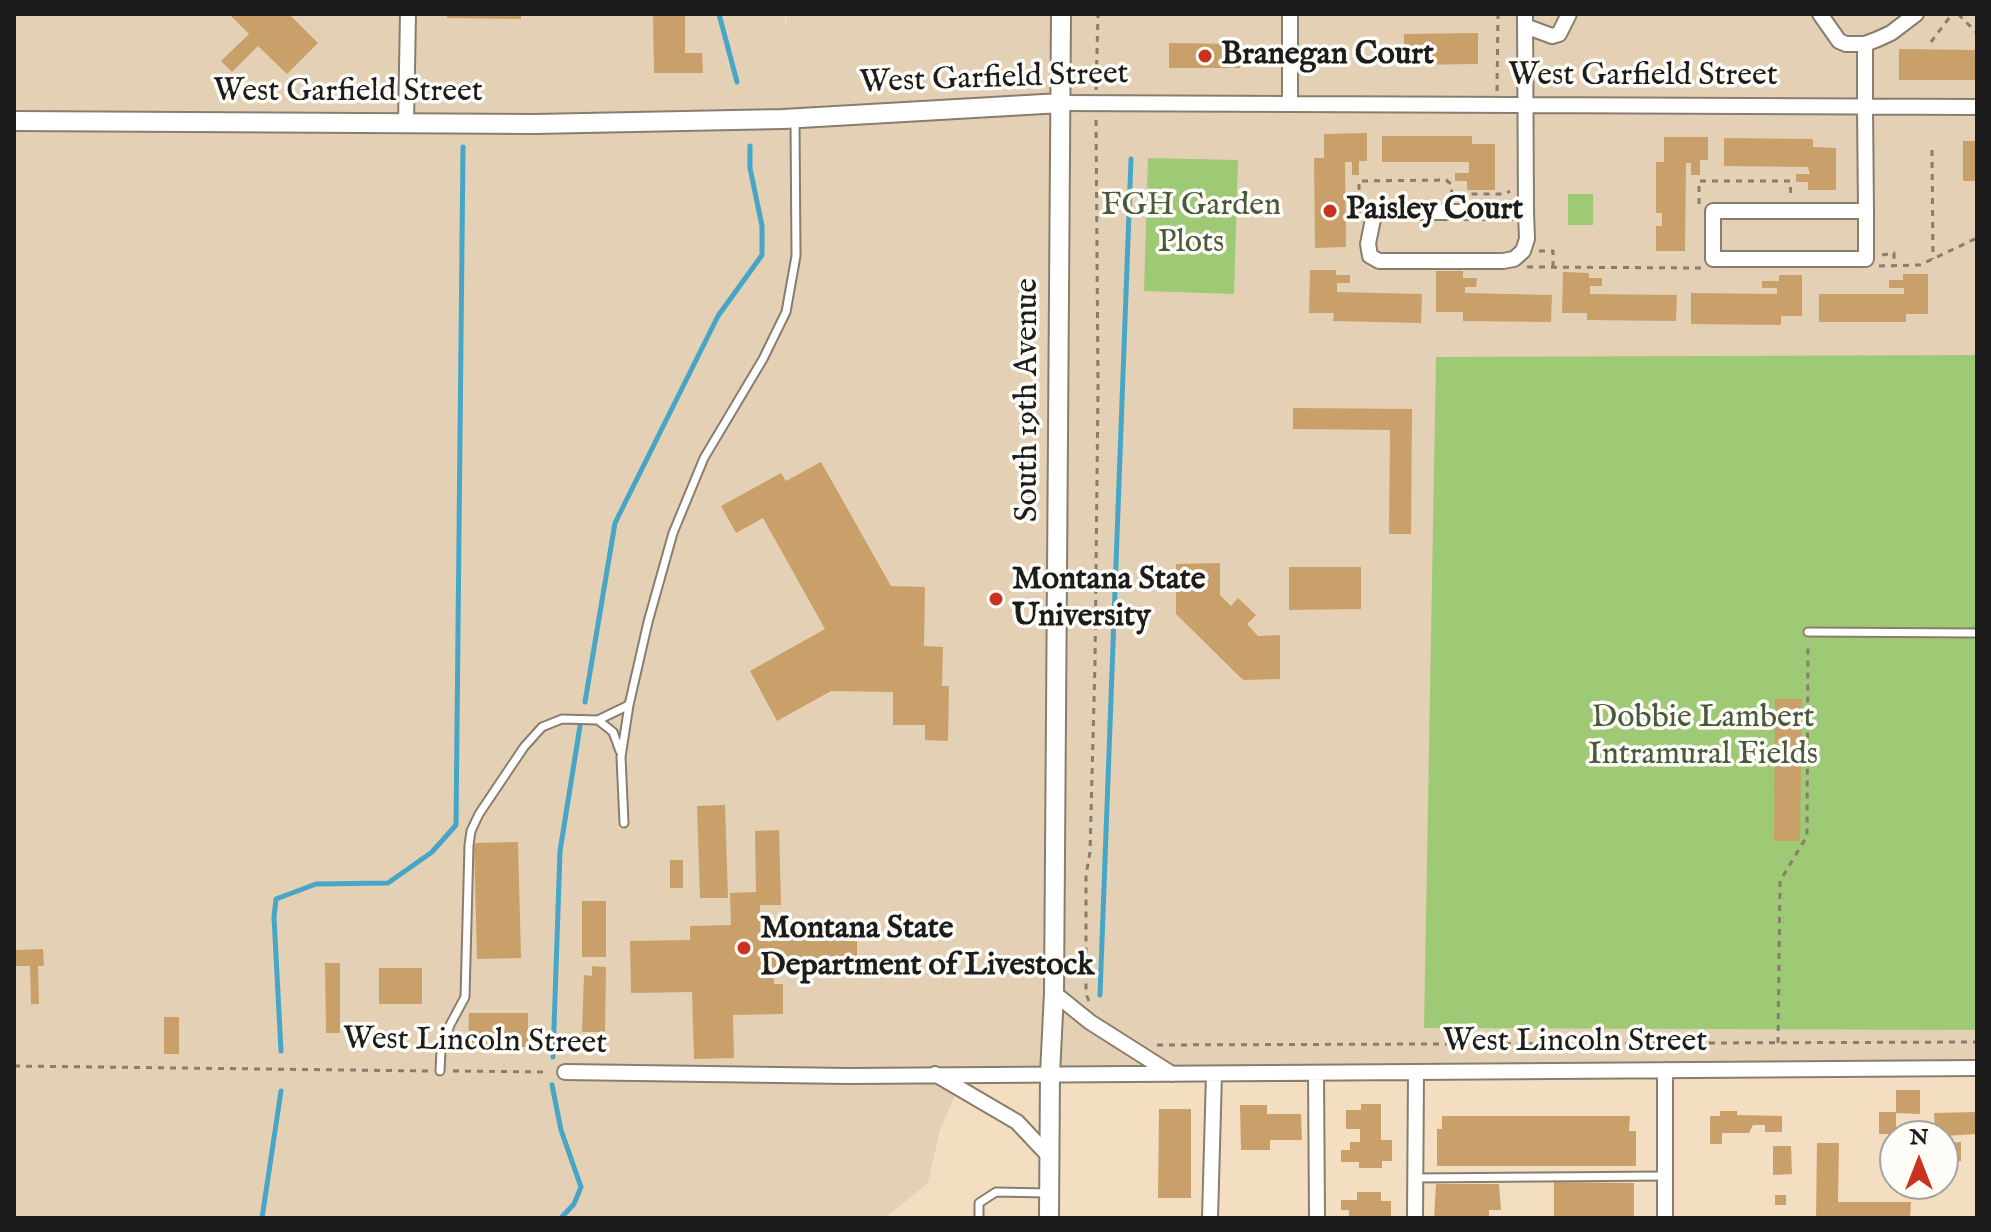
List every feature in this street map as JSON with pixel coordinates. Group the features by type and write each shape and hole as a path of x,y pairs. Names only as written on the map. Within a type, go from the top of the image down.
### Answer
{"main road":[{"name":"South 19th Avenue","path":"1049,1218 1054,993 1061,14"},
{"name":"West Garfield Street","path":"14,121 406,124 795,118 1061,103"}],"street":[{"path":"406,124 408,14"},
{"path":"1290,14 1290,104"},
{"path":"1525,20 1552,36 1559,34 1569,14"},
{"path":"1820,14 1839,41 1846,44 1865,44 1891,33 1916,14"},
{"path":"1525,20 1527,239 1523,251 1514,259 1503,261 1393,262 1379,261 1370,256 1368,244 1373,219 1380,212 1526,212"},
{"path":"1865,44 1866,211 1872,263 1713,259 1713,211 1866,211"},
{"name":"West Garfield Street","path":"1061,103 1977,107"},
{"path":"1054,993 1090,1022 1172,1074"},
{"name":"West Lincoln Street","path":"565,1072 835,1076 1977,1068"},
{"path":"1665,1070 1665,1218"},
{"path":"1415,1218 1416,1072"},
{"path":"1316,1073 1317,1218"},
{"path":"935,1074 1017,1122 1049,1156"},
{"path":"1210,1218 1214,1074"}],"lane":[{"path":"624,823 621,757 629,705 660,574 687,495 704,458 763,359 786,312 796,256 795,118"},
{"path":"1808,632 1977,633"},
{"path":"440,1071 445,1038 465,997 471,831 479,814 524,747 542,727 562,719 598,720 629,705"},
{"path":"598,720 613,732 621,757"},
{"path":"1415,1178 1665,1176"},
{"path":"979,1218 979,1203 996,1192 1049,1193"}],"path":[{"path":"1092,1009 1086,994 1086,875 1090,852 1096,641 1098,14"},
{"path":"1496,91 1498,14"},
{"path":"1931,42 1952,14"},
{"path":"1958,14 1977,33"},
{"path":"1932,150 1933,259"},
{"path":"1359,223 1359,181 1446,180 1451,184 1452,194 1505,194 1512,187"},
{"path":"1699,210 1699,181 1790,181 1791,196"},
{"path":"1872,263 1920,265 1977,238"},
{"path":"1523,251 1553,251 1553,268"},
{"path":"1872,263 1894,253 1894,266"},
{"path":"1523,267 1713,268"},
{"path":"1778,1043 1780,881 1807,836 1808,632"},
{"path":"1147,1039 1160,1047 1977,1042"},
{"name":"West Lincoln Street","path":"14,1066 565,1072"}],"shaded area":[{"name":"Montana State University","path":"14,14 785,14 785,31 787,14 1977,14 1977,1068 964,1074 940,1130 928,1183 885,1218 14,1218 14,131 702,120 14,119"}],"green space":[{"name":"FGH Garden Plots","path":"1148,158 1238,160 1234,294 1144,291"},
{"path":"1568,194 1593,194 1593,225 1568,225"},
{"name":"Dobbie Lambert Intramural Fields","path":"1977,355 1977,1030 1424,1028 1436,357"}],"building":[{"path":"229,14 289,14 318,43 287,74 258,46 232,72 221,61 249,34"},
{"path":"447,14 521,14 521,19 447,18"},
{"path":"653,14 685,14 685,53 702,53 703,73 654,73"},
{"path":"1478,33 1478,64 1404,65 1404,34"},
{"name":"Branegan Court","path":"1169,43 1241,44 1240,68 1169,68"},
{"path":"1899,49 1977,50 1977,80 1899,80"},
{"name":"Paisley Court","path":"1367,133 1367,161 1359,161 1359,175 1352,175 1352,162 1345,162 1346,247 1315,248 1314,158 1324,158 1324,134"},
{"name":"Paisley Court","path":"1382,136 1472,136 1472,144 1495,144 1495,190 1467,190 1467,181 1455,181 1455,173 1469,173 1469,162 1382,162"},
{"path":"1664,137 1708,137 1708,160 1700,160 1700,175 1691,175 1691,163 1686,163 1685,251 1656,251 1656,226 1662,226 1662,213 1656,213 1656,162 1664,162"},
{"path":"1724,138 1813,139 1813,147 1836,148 1836,190 1808,190 1808,182 1796,182 1796,174 1810,174 1808,167 1724,166"},
{"path":"1963,141 1977,141 1977,181 1963,181"},
{"name":"Paisley Court","path":"1310,270 1336,270 1336,275 1350,275 1350,283 1337,283 1337,292 1422,294 1421,323 1333,321 1334,313 1309,313"},
{"name":"Paisley Court","path":"1436,271 1463,271 1463,278 1477,278 1476,287 1465,287 1465,293 1552,295 1551,322 1463,321 1463,312 1436,312"},
{"name":"Paisley Court","path":"1563,272 1589,273 1589,278 1602,278 1602,286 1590,286 1590,294 1677,295 1676,321 1587,320 1587,313 1562,313"},
{"path":"1903,274 1928,274 1928,314 1906,314 1906,322 1819,322 1819,294 1904,294 1904,288 1889,288 1889,280 1903,280"},
{"path":"1779,275 1802,275 1802,316 1781,316 1781,325 1691,324 1691,293 1777,294 1777,288 1762,288 1762,281 1779,281"},
{"path":"1293,408 1412,409 1411,534 1389,534 1390,430 1293,429"},
{"path":"821,462 891,586 925,587 924,646 943,647 942,686 949,686 948,741 925,740 925,725 893,725 893,692 831,691 777,721 750,671 825,629 763,518 736,533 721,506 781,473 786,481"},
{"path":"1220,563 1220,595 1231,606 1238,598 1256,615 1247,624 1258,636 1280,635 1280,679 1243,680 1176,614 1176,564"},
{"path":"1289,567 1361,567 1361,609 1289,610"},
{"path":"1775,699 1802,699 1800,841 1774,841"},
{"path":"725,805 728,898 700,898 697,806"},
{"name":"Montana State Department of Livestock","path":"779,830 781,905 760,905 760,937 833,936 832,923 857,922 857,956 828,956 828,966 773,967 774,984 783,984 783,1014 733,1015 734,1058 694,1059 692,992 631,993 630,941 690,940 690,926 731,925 730,893 756,892 755,831"},
{"path":"518,842 521,958 477,959 474,843"},
{"path":"670,860 683,860 683,888 670,888"},
{"path":"582,901 606,901 606,957 582,957"},
{"path":"43,949 44,966 38,966 39,1004 31,1004 30,966 14,966 14,950"},
{"path":"325,963 340,963 340,1033 326,1033"},
{"path":"592,966 606,967 605,1032 582,1032 584,975 592,976"},
{"path":"379,968 422,968 422,1004 379,1004"},
{"path":"469,1013 528,1013 528,1047 468,1047"},
{"path":"164,1017 179,1017 179,1054 164,1054"},
{"path":"1896,1090 1920,1090 1920,1114 1896,1113"},
{"path":"1361,1104 1381,1104 1381,1140 1392,1140 1392,1161 1382,1161 1382,1168 1359,1168 1359,1162 1341,1162 1341,1150 1350,1150 1350,1142 1360,1142 1360,1129 1346,1129 1346,1110 1361,1110"},
{"path":"1240,1105 1267,1105 1267,1114 1301,1114 1302,1140 1270,1140 1270,1150 1241,1150"},
{"path":"1159,1109 1191,1109 1191,1198 1158,1198"},
{"path":"1720,1111 1737,1111 1737,1115 1782,1116 1782,1132 1765,1132 1765,1125 1753,1125 1749,1133 1722,1133 1722,1144 1710,1144 1710,1116 1720,1116"},
{"path":"1879,1112 1896,1112 1896,1120 1879,1120"},
{"path":"1976,1112 1976,1134 1959,1135 1959,1120 1934,1120 1934,1113"},
{"path":"1442,1116 1630,1116 1629,1131 1636,1131 1636,1166 1437,1166 1437,1129 1442,1129"},
{"path":"1817,1143 1839,1143 1838,1202 1911,1202 1910,1218 1816,1218"},
{"path":"1773,1146 1791,1146 1792,1174 1773,1175"},
{"path":"1554,1182 1634,1183 1634,1218 1554,1217"},
{"path":"1436,1184 1499,1184 1501,1210 1489,1210 1489,1218 1434,1218"},
{"path":"1357,1192 1381,1192 1381,1201 1391,1201 1391,1218 1349,1218 1349,1210 1341,1210 1341,1200 1357,1200"},
{"path":"1775,1195 1786,1195 1786,1205 1775,1205"}],"waterway":[{"path":"719,14 737,82"},
{"path":"585,702 615,523 718,316 762,255 762,226 750,168 750,146"},
{"path":"281,1051 274,917 276,899 316,884 388,883 432,852 456,825 463,147"},
{"path":"1100,995 1131,159"},
{"path":"553,1057 560,851 580,726"},
{"path":"552,1085 561,1130 581,1187 574,1204 561,1218"},
{"path":"262,1218 281,1091"}],"place":[{"name":"Branegan Court","path":"1205,56"},
{"name":"Paisley Court","path":"1330,211"},
{"name":"Montana State University","path":"996,599"},
{"name":"Montana State Department of Livestock","path":"744,948"}]}
